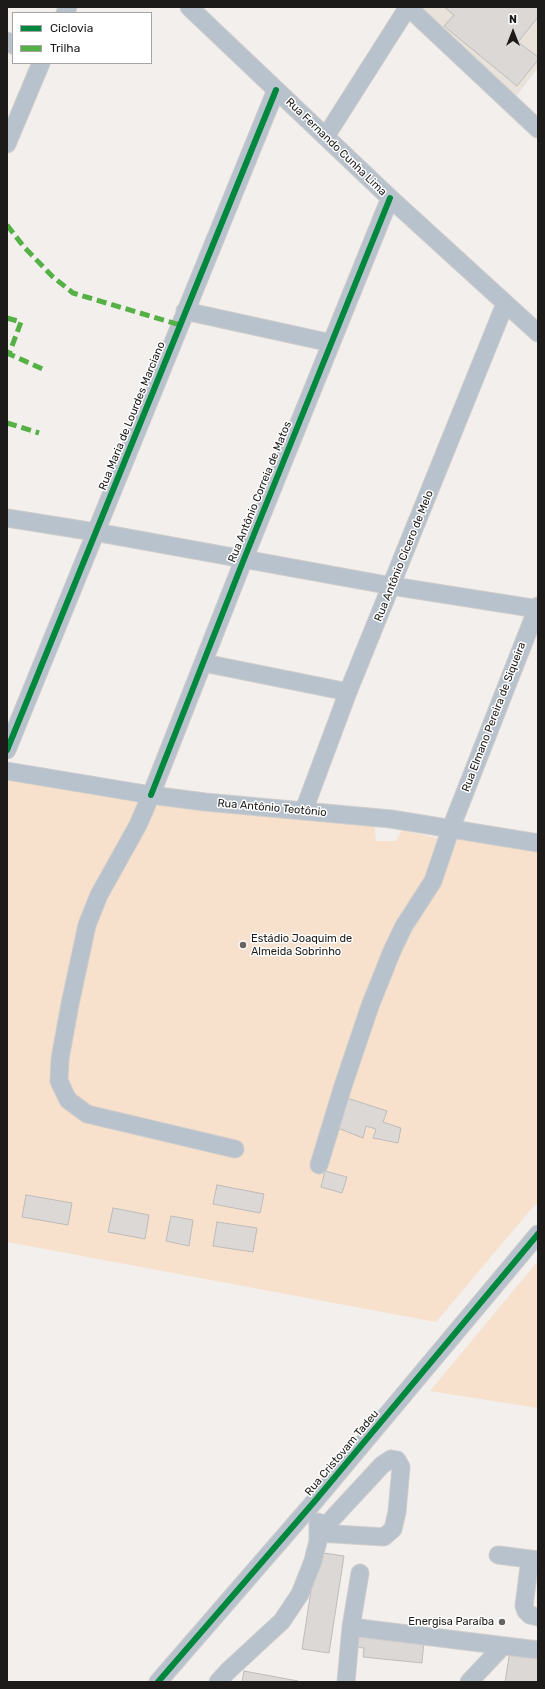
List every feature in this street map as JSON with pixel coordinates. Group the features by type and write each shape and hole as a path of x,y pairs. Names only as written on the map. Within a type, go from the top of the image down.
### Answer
{"street":[{"name":"Rua Fernando Cunha Lima","path":"188,7 390,198 538,334"},
{"path":"326,136 408,7 538,128"},
{"path":"7,144 41,64"},
{"name":"Rua Maria de Lourdes Marciano","path":"7,750 276,90"},
{"name":"Rua Antônio Correia de Matos","path":"235,1149 87,1114 68,1100 59,1081 60,1059 87,925 99,895 135,831 152,795 244,559 390,198"},
{"name":"Rua Antônio Cícero de Melo","path":"304,810 348,692 505,304"},
{"path":"185,311 332,343"},
{"path":"7,518 95,532 392,586 538,608"},
{"name":"Rua Elmano Pereira de Siqueira","path":"320,1165 343,1086 370,1006 392,951 404,926 433,881 451,828 538,608"},
{"path":"204,663 348,692"},
{"name":"Rua Antônio Teotônio","path":"7,771 152,795 242,806 304,810 391,819 538,843"},
{"name":"Rua Cristovam Tadeu","path":"158,1682 314,1502 538,1234"},
{"path":"391,1460 397,1460 401,1467 397,1512 393,1529 384,1537 319,1533 382,1465 391,1460"},
{"path":"218,1682 282,1621 300,1594 313,1561 319,1533 314,1502"},
{"path":"498,1555 534,1559 524,1606 530,1615 538,1617"},
{"path":"346,1682 351,1628 360,1574"},
{"path":"351,1628 538,1650"},
{"path":"469,1682 503,1646"}],"shaded area":[{"path":"408,7 538,7 538,68 511,103"},
{"path":"7,773 374,820 376,841 396,841 402,830 453,842 462,833 538,848 538,1201 436,1322 7,1242"},
{"path":"538,1261 538,1408 430,1391"}],"building":[{"path":"444,7 538,7 538,17 518,42 538,57 538,60 517,86 444,26 454,15"},
{"path":"344,1097 387,1111 383,1122 401,1128 398,1143 373,1138 376,1129 366,1126 363,1138 335,1127"},
{"path":"325,1171 347,1177 342,1193 321,1187"},
{"path":"217,1185 264,1194 260,1213 213,1204"},
{"path":"26,1195 72,1203 68,1225 22,1217"},
{"path":"113,1208 149,1215 145,1239 108,1232"},
{"path":"171,1216 193,1220 189,1246 166,1241"},
{"path":"217,1222 257,1228 253,1252 213,1246"},
{"path":"317,1552 344,1556 329,1653 302,1649"},
{"path":"353,1632 424,1640 422,1663 363,1657 364,1648 352,1647"},
{"path":"510,1651 538,1655 538,1682 505,1682"},
{"path":"244,1671 298,1681 298,1682 242,1682"}],"marked path":[{"path":"7,225 24,247 53,277 73,293 180,325"},
{"path":"7,318 21,322 9,354 45,370"},
{"path":"7,423 39,433"}],"cycle path":[{"path":"7,750 276,90"},
{"path":"151,795 244,559 390,198"},
{"path":"158,1682 314,1502 538,1234"}],"place":[{"name":"Estádio Joaquim de Almeida Sobrinho","path":"243,945"},
{"name":"Energisa Paraíba","path":"502,1622"}]}
